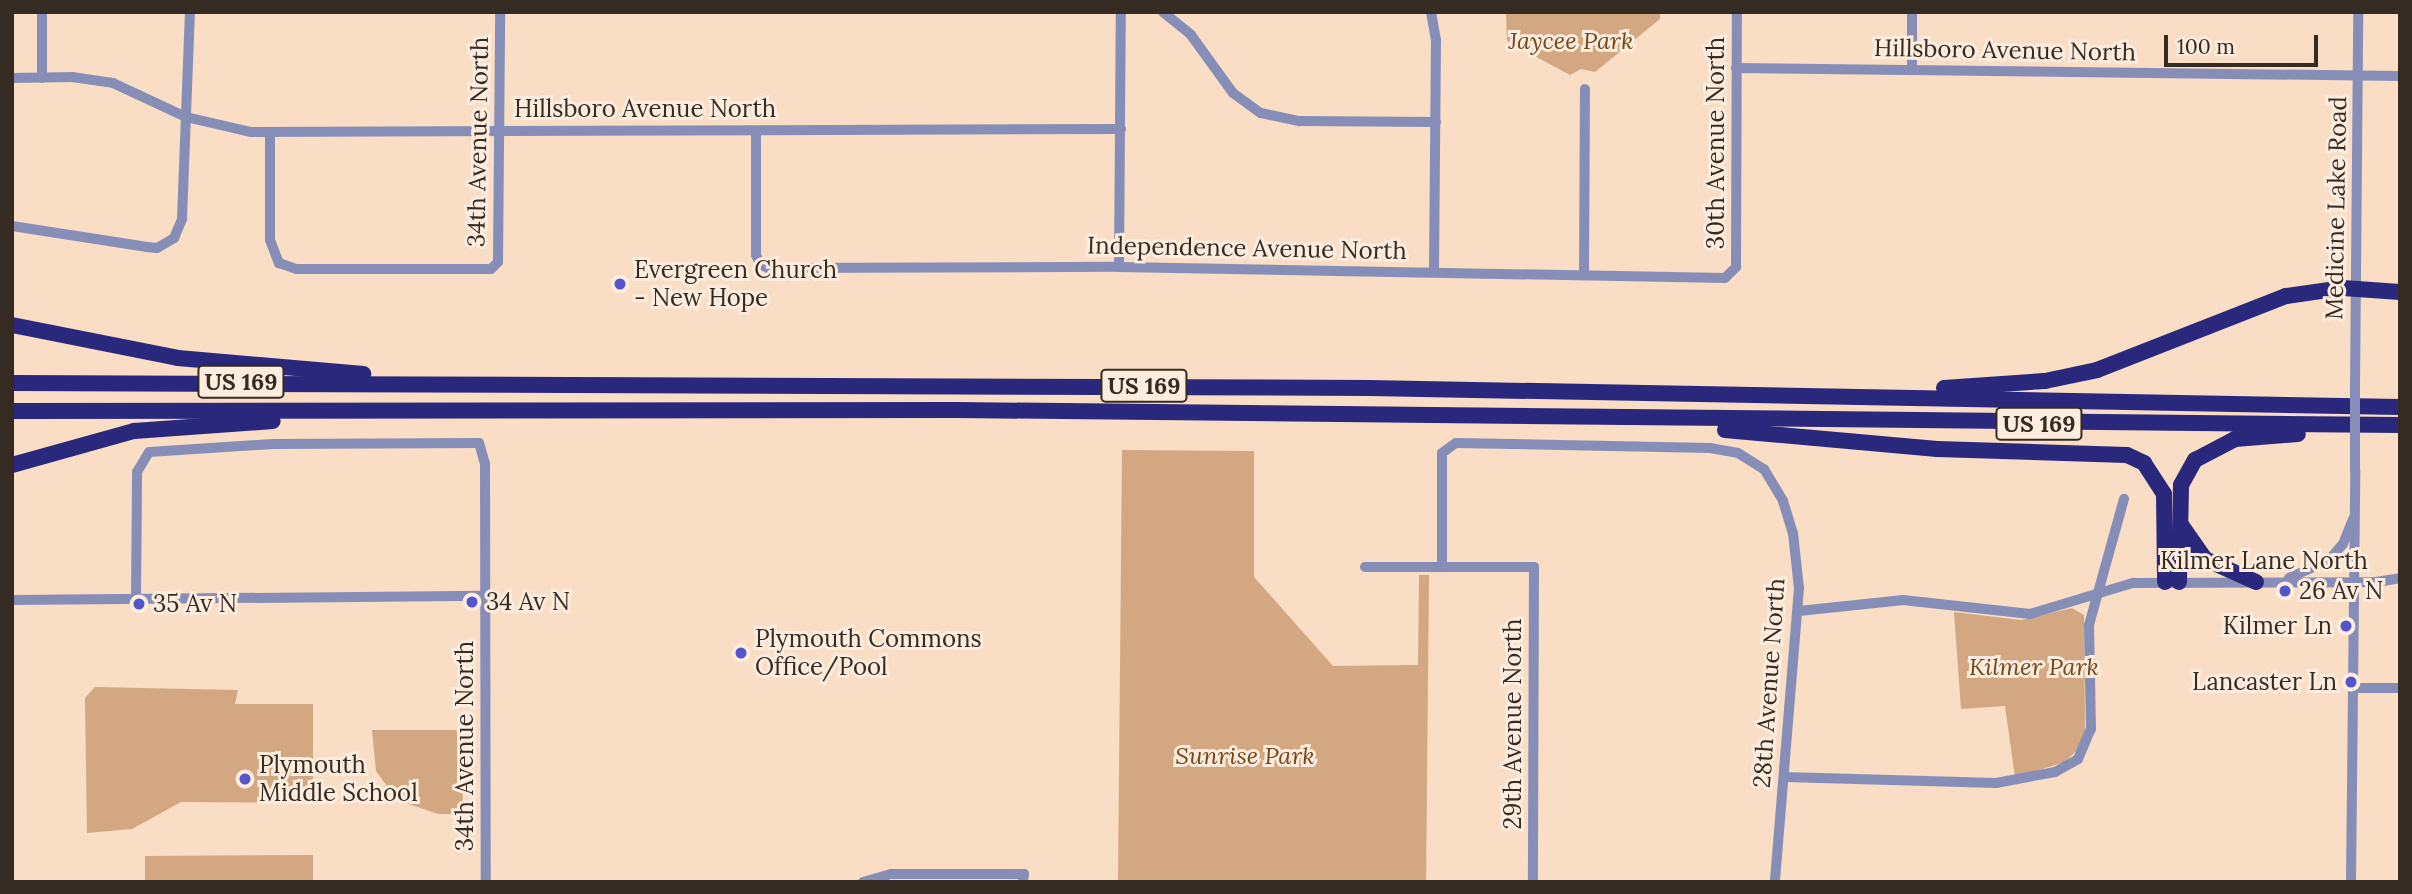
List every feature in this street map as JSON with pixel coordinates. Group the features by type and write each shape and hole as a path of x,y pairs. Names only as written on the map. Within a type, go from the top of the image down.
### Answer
{"highway":[{"path":"1819,395 2073,376 2131,359 2265,302 2357,288 2400,292"},
{"path":"12,325 178,358 470,384"},
{"name":"US 169","path":"12,383 979,384 1819,395 2400,407"},
{"name":"US 169","path":"12,411 957,410 1678,420 2400,425"},
{"path":"12,465 134,432 401,412"},
{"path":"1678,420 1723,430 1937,449 2127,455 2144,463 2164,494 2172,582"},
{"path":"2172,582 2181,485 2187,471 2207,450 2220,444 2400,425"},
{"path":"2180,513 2184,532 2204,559 2256,582"}],"street":[{"path":"42,12 42,78"},
{"path":"12,226 147,247 166,244 180,229 190,12"},
{"name":"34th Avenue North","path":"270,133 271,251 279,263 296,269 491,269 498,262 500,12"},
{"path":"1119,267 1122,12"},
{"path":"1163,12 1191,35 1233,93 1261,113 1300,121 1436,122"},
{"path":"1431,12 1436,40 1434,272"},
{"name":"30th Avenue North","path":"1733,274 1737,12"},
{"path":"1912,12 1912,70"},
{"name":"Medicine Lake Road","path":"2351,882 2358,12"},
{"name":"Hillsboro Avenue North","path":"1737,68 2400,76"},
{"name":"Hillsboro Avenue North","path":"12,78 113,83 186,117 235,131 270,133 1121,129"},
{"path":"1584,274 1585,89"},
{"name":"Independence Avenue North","path":"756,131 760,264 768,268 1119,267 1725,278 1733,274"},
{"name":"34th Avenue North","path":"136,597 137,472 144,456 156,450 226,446 479,443 485,454 486,882"},
{"name":"28th Avenue North","path":"1442,567 1442,453 1456,443 1710,448 1751,458 1774,481 1793,533 1799,611 1775,882"},
{"path":"1786,777 1969,785 2016,780 2069,765 2083,752 2091,729 2087,651 2097,592 2124,499"},
{"path":"2276,582 2307,573 2329,560 2343,544 2355,513"},
{"path":"1365,567 1442,567"},
{"name":"29th Avenue North","path":"1442,567 1534,567 1533,882"},
{"name":"Kilmer Lane North","path":"1799,611 1903,600 2030,614 2133,583 2355,583 2400,578"},
{"path":"12,600 486,596"},
{"path":"2353,688 2400,688"},
{"path":"863,882 891,874 1024,878"}],"green space":[{"name":"Jaycee Park","path":"1506,12 1660,12 1660,19 1595,72 1581,69 1570,75 1507,41"},
{"name":"Sunrise Park","path":"1122,450 1254,451 1254,577 1333,666 1418,665 1419,575 1429,575 1426,882 1118,882"},
{"name":"Kilmer Park","path":"2072,608 2084,615 2085,731 2077,750 2065,762 2015,777 2005,706 1961,709 1954,612 2021,620"},
{"path":"95,687 238,690 235,704 313,704 313,803 181,802 132,829 87,833 85,698"},
{"path":"372,730 456,730 462,738 463,814 438,814 397,800 376,771"},
{"path":"313,855 313,882 145,882 145,856"}],"place":[{"name":"Evergreen Church - New Hope","path":"620,284"},
{"name":"26 Av N","path":"2285,591"},
{"name":"34 Av N","path":"472,602"},
{"name":"35 Av N","path":"139,604"},
{"name":"Kilmer Ln","path":"2346,626"},
{"name":"Plymouth Commons Office/Pool","path":"741,653"},
{"name":"Lancaster Ln","path":"2351,682"},
{"name":"Plymouth Middle School","path":"245,779"}]}
